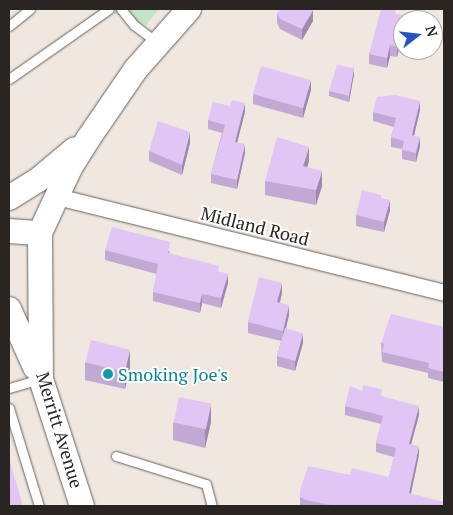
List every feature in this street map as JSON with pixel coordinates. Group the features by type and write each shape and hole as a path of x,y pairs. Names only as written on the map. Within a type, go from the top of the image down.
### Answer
{"street":[{"path":"9,231 40,233 57,196 88,139 136,69 189,9"},
{"path":"9,198 38,180 88,139"},
{"name":"Midland Road","path":"57,196 444,294"},
{"name":"Merritt Avenue","path":"40,233 41,379 87,505"},
{"path":"9,309 41,379"}],"lane":[{"path":"9,26 30,9"},
{"path":"9,79 109,9"},
{"path":"121,9 134,24 159,44"},
{"path":"9,388 41,379"},
{"path":"9,408 38,506"},
{"path":"116,456 206,484 212,506"}],"green space":[{"path":"102,9 159,9 146,25"}],"building":[{"path":"280,9 313,10 302,29 280,19 277,13"},
{"path":"381,9 396,9 393,10 393,46 390,45 387,58 369,54"},
{"path":"337,65 354,68 349,96 329,91"},
{"path":"261,66 311,80 303,108 253,94"},
{"path":"395,95 420,101 412,135 420,137 416,153 402,150 404,141 391,137 396,118 373,112 377,97"},
{"path":"232,100 245,103 235,142 245,144 237,180 211,174 225,125 208,120 213,102 230,106"},
{"path":"158,121 190,132 182,165 149,151"},
{"path":"277,137 309,147 303,166 322,171 316,190 265,181"},
{"path":"362,190 381,195 381,198 390,200 384,222 356,215"},
{"path":"112,227 170,242 168,253 219,266 218,271 228,274 221,298 202,294 200,303 153,292 158,264 105,250"},
{"path":"259,277 282,283 277,302 289,305 283,331 248,322"},
{"path":"391,314 444,327 444,372 428,368 429,363 382,352 384,344 381,343"},
{"path":"285,328 303,333 295,361 277,356"},
{"path":"91,340 130,350 124,372 85,362"},
{"path":"363,385 382,389 381,396 419,406 409,444 419,446 409,493 444,502 444,506 335,506 300,497 308,466 350,475 352,468 389,477 396,448 376,443 383,416 345,406 350,386 362,391"},
{"path":"179,397 211,404 206,429 174,422"},
{"path":"9,458 23,506 9,506"}],"place":[{"name":"Smoking Joe's","path":"108,374"}]}
